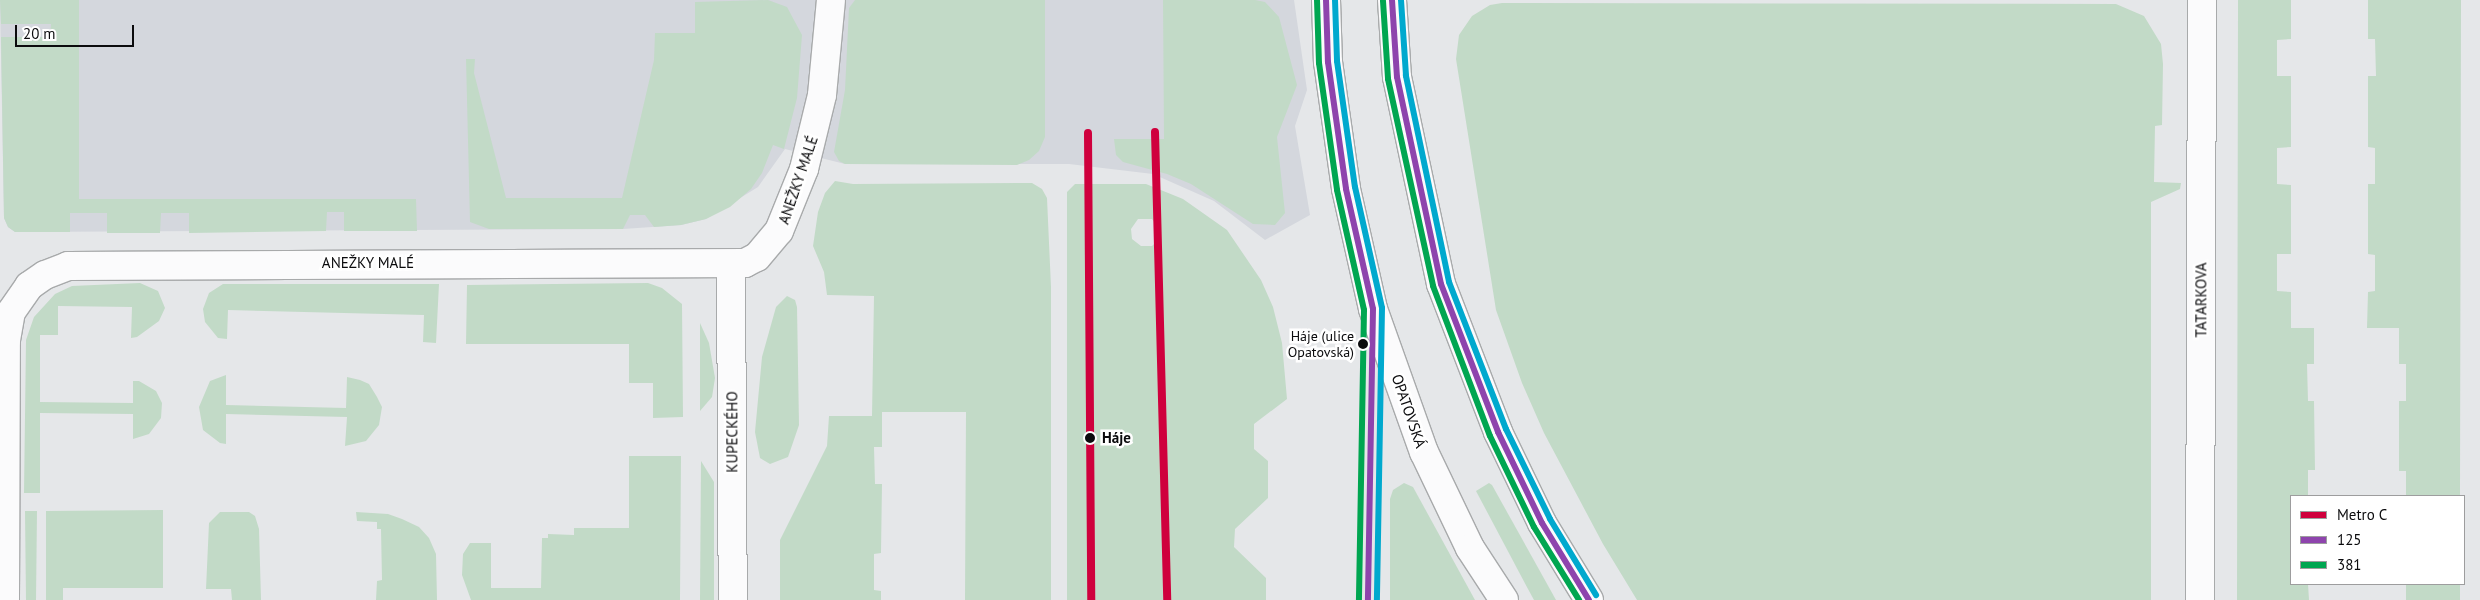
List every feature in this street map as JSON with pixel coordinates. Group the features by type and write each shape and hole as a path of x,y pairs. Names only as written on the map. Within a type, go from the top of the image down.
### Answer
{"street":[{"name":"ANEŽKY MALÉ","path":"5,600 6,340 12,312 18,298 45,275 68,266 188,264 730,265 757,257 779,231 790,210 815,131 832,0"},
{"name":"OPATOVSKÁ","path":"1326,0 1328,62 1346,189 1373,309 1424,452 1470,548 1504,600"},
{"path":"1392,0 1397,77 1441,284 1498,432 1542,523 1588,600"},
{"name":"TATARKOVA","path":"2200,600 2202,0"},
{"name":"KUPECKÉHO","path":"730,265 733,600"}],"shaded area":[{"path":"0,0 1294,0 1307,90 1295,126 1310,215 1265,240 1214,201 1153,174 1069,164 845,164 785,149 758,187 706,219 681,225 623,229 15,232 8,227 4,218"}],"green space":[{"path":"0,0 79,0 79,199 416,199 417,231 344,231 344,212 327,212 326,231 189,233 189,213 161,213 160,233 107,233 107,213 70,213 70,232 15,232 8,227 4,218 1,37 50,37 51,24 1,24"},
{"path":"768,0 787,7 802,35 797,98 784,149 773,145 762,173 751,189 730,207 706,219 681,225 654,227 645,215 630,215 623,229 489,229 470,222 466,59 475,59 474,73 506,198 622,198 654,60 655,33 695,33 695,2"},
{"path":"855,0 1045,0 1045,137 1039,151 1029,160 1017,165 845,164 839,161 834,152 845,90 849,8"},
{"path":"1163,0 1255,0 1265,2 1279,17 1297,85 1277,137 1285,213 1275,225 1253,224 1191,184 1167,174 1123,162 1116,155 1114,139 1164,139"},
{"path":"2238,0 2291,0 2291,39 2277,40 2277,76 2291,76 2291,147 2277,148 2277,184 2291,185 2291,254 2277,254 2277,291 2291,292 2291,328 2314,328 2314,364 2307,364 2308,401 2314,401 2315,470 2308,470 2308,495 2290,495 2290,585 2308,585 2309,600 2237,600"},
{"path":"2368,0 2461,0 2460,495 2406,495 2406,471 2399,471 2399,401 2406,401 2406,364 2399,364 2399,328 2367,328 2368,292 2375,291 2375,255 2368,254 2368,184 2375,184 2375,148 2368,147 2368,76 2376,76 2375,39 2368,39"},
{"path":"1502,3 2116,4 2144,16 2161,44 2163,64 2162,125 2155,126 2154,182 2181,183 2180,189 2151,202 2151,600 1637,600 1603,544 1544,433 1522,383 1496,310 1456,59 1459,35 1472,16 1490,5"},
{"path":"835,181 853,184 1032,183 1042,189 1047,198 1051,287 1051,600 965,600 966,412 882,412 882,447 874,447 875,484 882,484 881,553 874,554 874,590 881,591 881,600 780,600 780,540 827,446 829,416 872,416 874,296 827,295 824,272 813,246 818,212 825,193"},
{"path":"1075,184 1146,184 1183,199 1227,230 1261,280 1273,307 1282,343 1287,399 1254,424 1254,449 1268,461 1268,498 1235,529 1234,547 1266,578 1266,600 1067,600 1067,192","holes":["1138,219 1152,219 1159,228 1159,239 1152,246 1141,246 1132,239 1131,229"]},
{"path":"140,283 158,291 165,308 159,321 137,337 131,338 132,307 58,306 58,335 40,335 40,402 133,403 133,381 139,381 156,391 162,403 161,418 149,434 133,439 133,414 40,413 40,493 24,493 26,340 34,317 55,294 72,286"},
{"path":"648,283 662,288 682,304 683,417 653,418 653,383 629,383 629,344 466,344 467,285"},
{"path":"223,284 439,284 436,343 423,342 424,315 228,310 227,339 218,338 205,322 203,309 209,293"},
{"path":"787,296 795,300 797,307 799,425 788,457 770,464 760,458 755,432 762,357 776,307"},
{"path":"700,323 709,343 715,378 712,397 700,411"},
{"path":"226,375 226,405 346,408 347,377 360,380 369,384 382,407 379,425 366,441 345,446 347,417 226,414 226,444 220,443 203,430 199,407 210,381"},
{"path":"629,456 681,456 680,600 471,600 462,575 463,554 470,543 491,543 491,588 541,588 542,538 548,538 548,534 574,535 574,528 629,528"},
{"path":"701,461 714,482 714,600 700,600"},
{"path":"1404,483 1413,487 1475,600 1390,600 1390,499 1393,490"},
{"path":"1489,483 1492,485 1556,600 1534,600 1476,491"},
{"path":"163,510 163,588 63,588 63,600 46,600 46,511"},
{"path":"25,511 37,511 36,600 26,600"},
{"path":"220,512 249,512 255,516 259,529 261,600 232,600 231,589 206,589 209,523"},
{"path":"356,512 388,514 419,527 429,538 436,554 437,600 376,600 377,581 382,580 381,529 377,529 377,522 357,521"},
{"path":"2406,585 2460,585 2460,600 2406,600"}],"metro line":[{"name":"C","path":"1155,132 1167,600"},
{"name":"C","path":"1088,133 1091,600"}],"transit line":[{"name":"381","path":"1317,0 1319,63 1337,190 1364,310 1359,600"},
{"name":"125","path":"1326,0 1328,62 1346,189 1373,309 1368,600"},
{"path":"1335,0 1337,61 1355,187 1382,308 1377,600"},
{"name":"125","path":"1392,0 1397,77 1441,284 1498,432 1542,523 1589,600"},
{"path":"1401,0 1406,76 1449,282 1506,429 1550,519 1596,595"},
{"name":"381","path":"1383,1 1388,79 1433,286 1490,436 1534,527 1579,600"}],"place":[{"name":"Háje (ulice Opatovská)","path":"1363,344"},
{"name":"Háje","path":"1090,438"}]}
